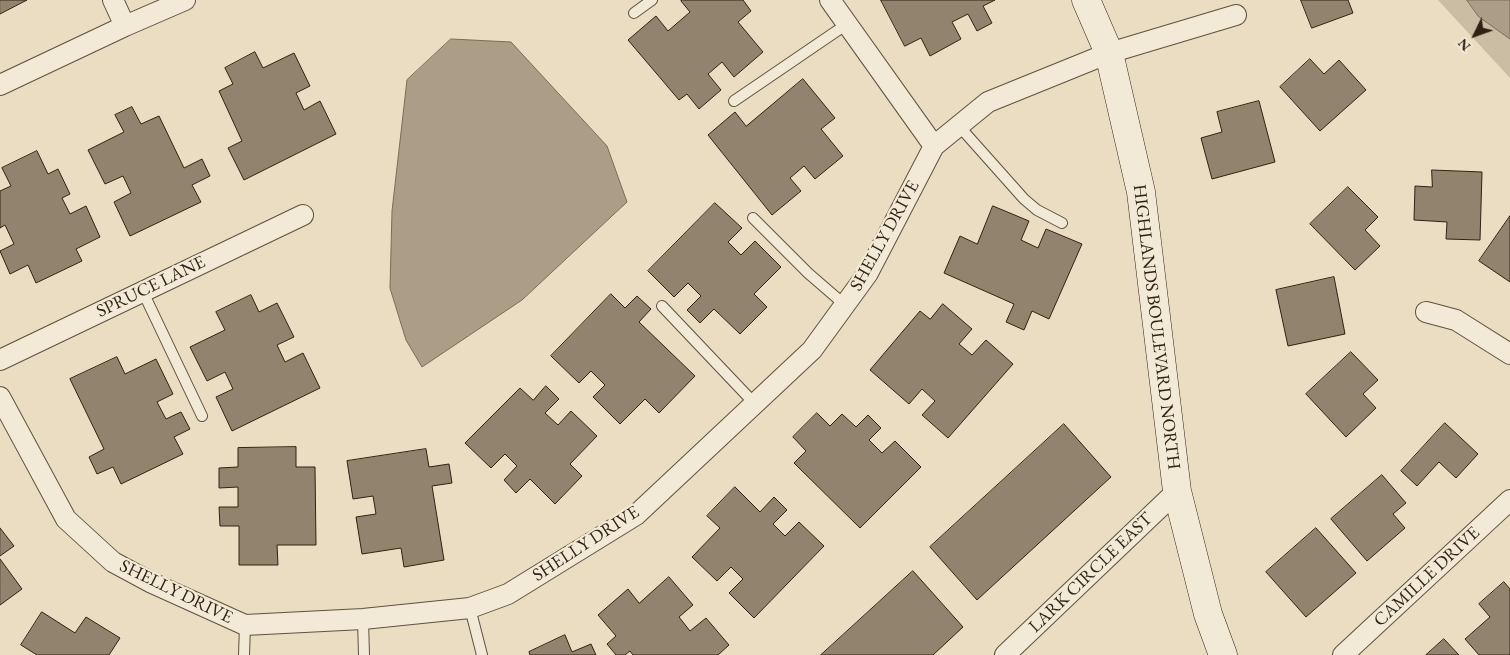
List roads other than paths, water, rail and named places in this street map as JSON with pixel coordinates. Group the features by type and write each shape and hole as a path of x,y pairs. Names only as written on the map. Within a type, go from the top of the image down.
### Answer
{"street":[{"path":"112,0 125,26"},
{"path":"0,85 185,0"},
{"path":"830,0 934,146"},
{"name":"HIGHLANDS BOULEVARD NORTH","path":"1086,0 1109,53 1141,192 1177,492 1208,614 1223,655"},
{"name":"SHELLY DRIVE","path":"0,397 66,519 113,562 152,583 245,625 363,619 470,608 508,594 636,515 812,350 868,273 934,146 988,102 1109,53 1236,15"},
{"name":"SPRUCE LANE","path":"0,360 302,215"},
{"path":"1426,312 1456,320 1510,354"},
{"name":"LARK CIRCLE EAST","path":"1005,655 1177,492"},
{"name":"CAMILLE DRIVE","path":"1343,655 1510,500"}],"lane":[{"path":"634,13 652,0"},
{"path":"734,101 848,24"},
{"path":"959,126 1024,199 1036,210 1062,223"},
{"path":"753,218 808,273 845,305"},
{"path":"143,292 202,416"},
{"path":"662,306 754,404"},
{"path":"470,608 482,655"},
{"path":"363,619 364,655"},
{"path":"244,655 245,625"}]}
